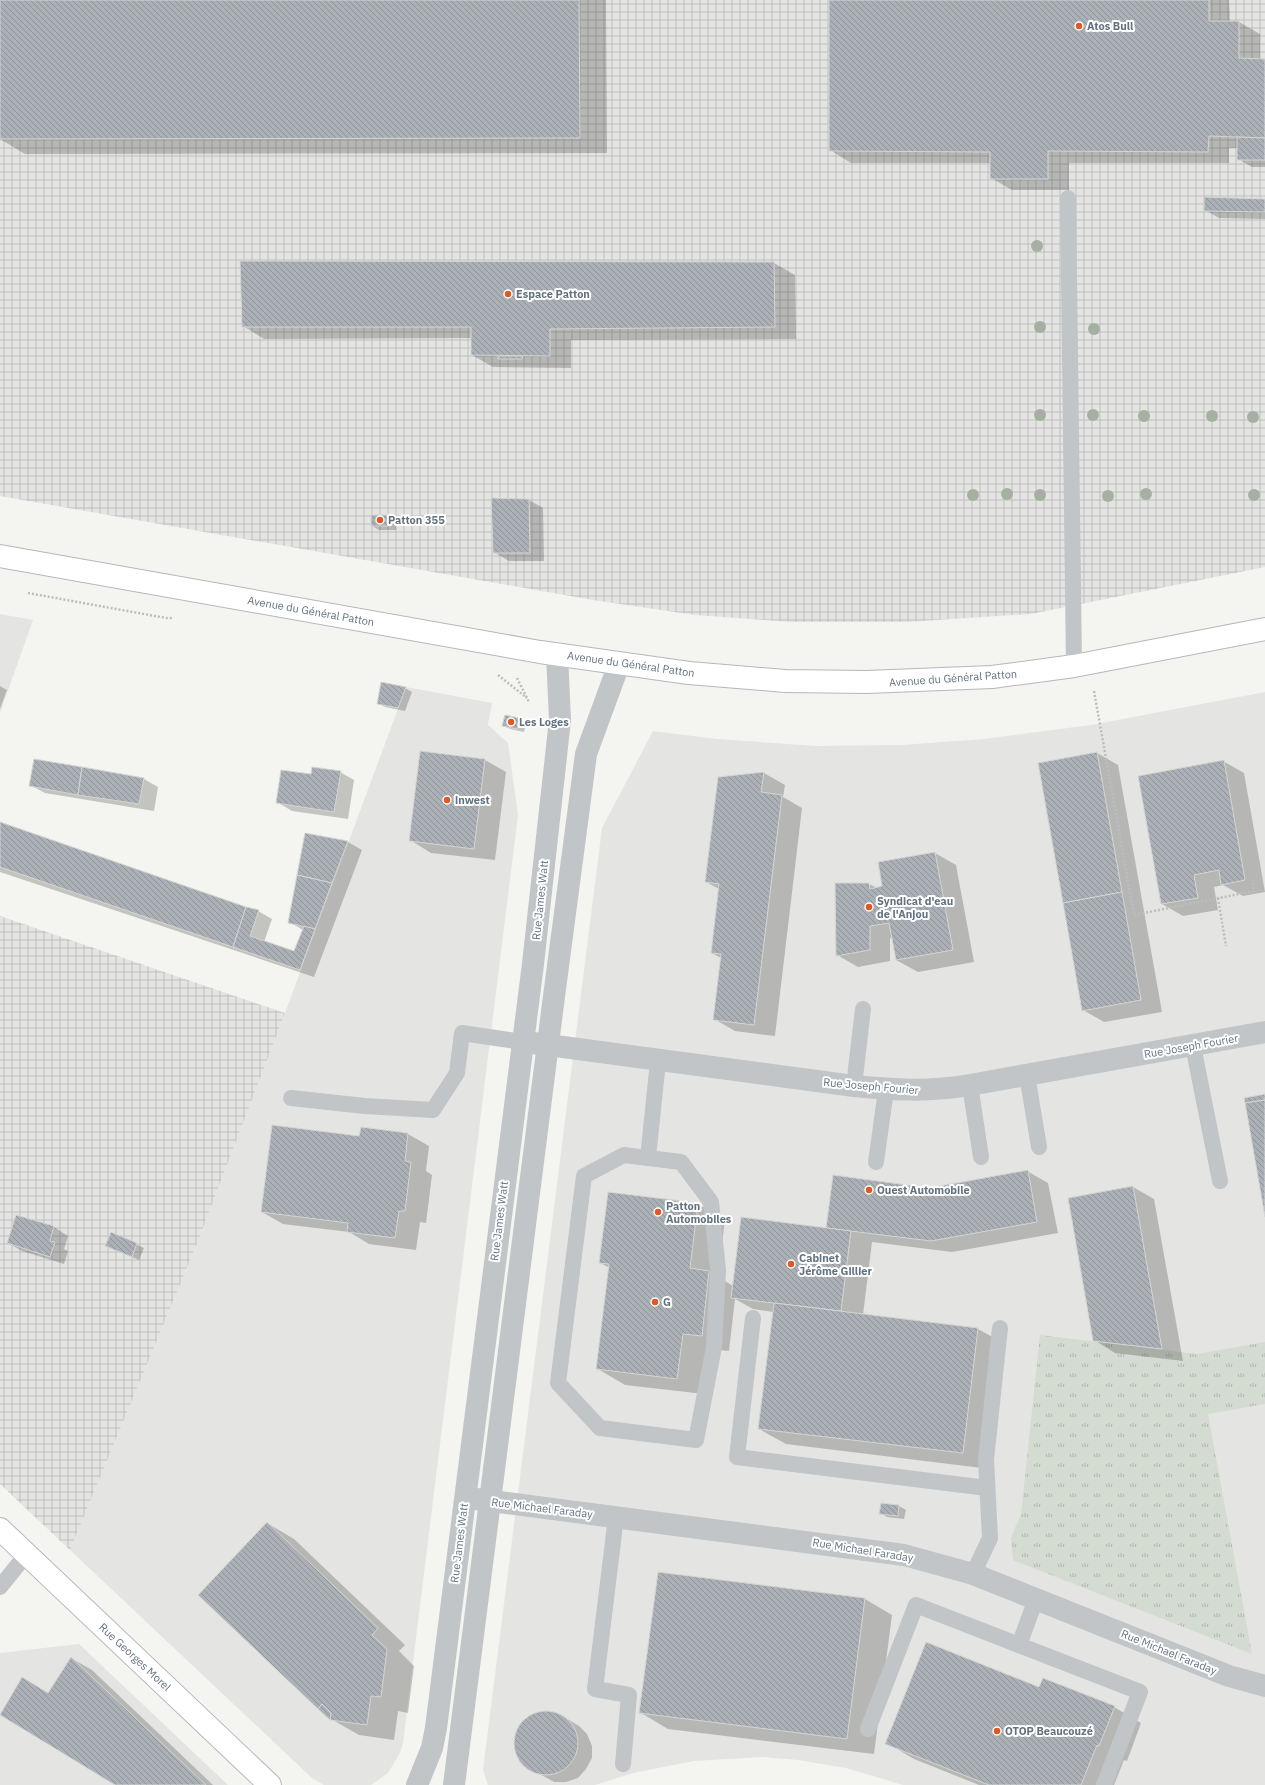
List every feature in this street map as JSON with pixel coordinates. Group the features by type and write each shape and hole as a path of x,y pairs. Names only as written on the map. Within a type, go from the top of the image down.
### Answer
{"street":[{"name":"Avenue du Général Patton","path":"0,556 619,664 689,673 785,681 867,682 992,677 1074,666 1265,629"},
{"name":"Rue James Watt","path":"417,1785 432,1748 436,1728 534,956 560,720 557,654"},
{"path":"454,1785 586,754 619,664"},
{"name":"Rue Joseph Fourier","path":"522,1042 886,1090 922,1091 970,1085 1265,1032"},
{"name":"Rue Michael Faraday","path":"465,1497 904,1555 973,1574 1229,1676 1265,1686"},
{"name":"Rue Georges Morel","path":"0,1529 270,1785"}],"lane":[{"path":"1068,198 1074,666"},
{"path":"854,1086 863,1009"},
{"path":"290,1098 365,1106 433,1110 457,1073 462,1033 522,1042"},
{"path":"1193,1046 1220,1181"},
{"path":"648,1158 658,1060"},
{"path":"1027,1075 1039,1147"},
{"path":"970,1085 981,1156"},
{"path":"876,1162 886,1090"},
{"path":"624,1155 648,1158 681,1162 711,1202 718,1270 714,1339 696,1440 600,1428 558,1383 584,1176 624,1155"},
{"path":"753,1318 737,1457 987,1488"},
{"path":"973,1574 990,1538 986,1460 1000,1328"},
{"path":"616,1516 595,1689 629,1695 623,1764"},
{"path":"0,1587 26,1555"},
{"path":"1019,1645 1036,1599"},
{"path":"868,1729 916,1605 1140,1692 1104,1785"}],"path":[{"path":"1094,690 1134,915 1254,891 1252,880"},
{"path":"1218,898 1226,946"}],"shaded area":[{"path":"0,0 1265,0 1265,567 1031,614 905,622 793,622 695,615 593,600 0,496"},
{"path":"0,614 33,620 0,713"},
{"path":"406,687 492,703 488,725 508,743 518,815 403,1743 400,1753 388,1773 371,1785 324,1785 312,1778 70,1550 198,1241 285,1013"},
{"path":"1265,692 1265,1785 903,1785 846,1768 798,1760 761,1757 694,1761 633,1773 595,1785 488,1785 483,1770 602,828 653,731 717,739 815,746 901,745 984,739 1091,725"},
{"path":"0,916 285,1013 198,1241 70,1550 0,1484"},
{"path":"79,1644 228,1785 0,1785 0,1653"}],"green space":[{"path":"1040,1335 1197,1354 1265,1342 1265,1404 1208,1414 1252,1654 1013,1560 1011,1538 1021,1514"}],"building":[{"path":"0,0 579,0 580,138 0,139"},
{"path":"829,0 1209,0 1209,21 1239,21 1239,58 1265,59 1265,138 1209,136 1208,152 1048,151 1048,179 990,179 990,152 829,151"},
{"path":"1237,137 1265,138 1265,160 1237,160"},
{"path":"1204,197 1265,199 1265,212 1204,211"},
{"name":"Espace Patton","path":"240,261 774,262 775,327 550,329 550,356 471,355 471,327 242,327"},
{"path":"498,356 523,356 522,359 498,359"},
{"path":"491,498 529,499 530,553 493,553"},
{"name":"Patton 355","path":"371,515 390,515 390,526 371,526"},
{"path":"381,682 406,687 398,708 377,704"},
{"name":"Les Loges","path":"505,715 519,718 517,729 502,726"},
{"name":"inwest","path":"420,751 485,759 474,849 409,841"},
{"path":"1097,752 1122,892 1063,903 1038,763"},
{"path":"34,759 82,767 78,795 29,786"},
{"path":"1224,760 1245,880 1221,885 1219,870 1194,875 1198,898 1161,904 1138,776"},
{"path":"82,767 144,778 139,804 78,795"},
{"path":"312,767 341,771 334,812 276,803 281,770 311,774"},
{"path":"764,772 761,792 782,795 754,1025 713,1020 721,954 711,953 719,884 705,882 718,777"},
{"path":"0,822 246,907 233,947 0,867"},
{"path":"305,833 348,841 332,883 297,875"},
{"path":"935,852 953,950 896,960 889,923 870,926 870,950 836,956 835,883 869,883 870,889 882,886 878,862"},
{"path":"297,875 332,883 315,929 288,923"},
{"path":"1122,892 1141,1000 1082,1011 1063,903"},
{"path":"246,907 259,910 250,936 294,951 304,926 315,929 300,970 233,947"},
{"path":"1265,1094 1265,1100 1245,1103 1244,1098"},
{"path":"1265,1100 1265,1217 1245,1103"},
{"path":"272,1125 359,1136 361,1127 408,1133 405,1161 411,1162 405,1211 399,1211 395,1238 347,1232 348,1223 261,1212"},
{"path":"1028,1170 1037,1222 931,1241 826,1228 833,1175 929,1188"},
{"path":"1133,1186 1162,1349 1093,1341 1068,1198"},
{"name":"G","path":"608,1192 698,1203 690,1268 709,1271 702,1336 683,1334 677,1379 596,1369 609,1264 599,1263"},
{"path":"16,1215 54,1226 50,1241 55,1242 50,1257 7,1243"},
{"name":"Cabinet Jérôme Gillier","path":"741,1217 851,1231 841,1311 731,1298"},
{"path":"111,1232 137,1243 132,1257 105,1246"},
{"path":"774,1303 978,1328 963,1453 758,1429"},
{"path":"881,1503 899,1505 898,1516 879,1514"},
{"path":"267,1522 378,1628 372,1635 387,1649 381,1697 371,1696 367,1725 330,1720 331,1713 322,1704 318,1709 198,1595"},
{"path":"658,1572 865,1598 847,1739 639,1713"},
{"path":"926,1642 1039,1687 1043,1678 1115,1706 1081,1785 989,1785 885,1744"},
{"path":"71,1657 206,1785 115,1785 0,1715 22,1677 48,1693"},
{"path":"322,1704 331,1713 330,1720 318,1709"},
{"path":"546,1711 564,1717 572,1725 578,1743 572,1761 564,1769 546,1775 528,1769 520,1761 514,1743 520,1725 528,1717"}],"place":[{"name":"Atos Bull","path":"1079,26"},
{"name":"Espace Patton","path":"508,294"},
{"name":"Patton 355","path":"380,520"},
{"name":"Les Loges","path":"511,722"},
{"name":"inwest","path":"447,800"},
{"name":"Syndicat d'eau de l'Anjou","path":"869,907"},
{"name":"Ouest Automobile","path":"869,1190"},
{"name":"Patton Automobiles","path":"658,1212"},
{"name":"Cabinet Jérôme Gillier","path":"791,1264"},
{"name":"G","path":"655,1302"},
{"name":"OTOP Beaucouzé","path":"997,1731"}]}
